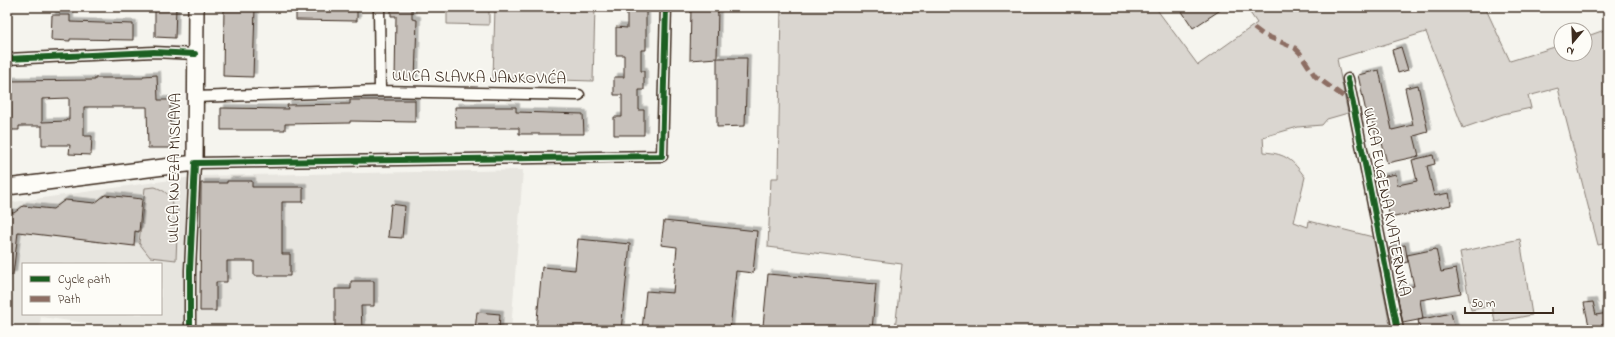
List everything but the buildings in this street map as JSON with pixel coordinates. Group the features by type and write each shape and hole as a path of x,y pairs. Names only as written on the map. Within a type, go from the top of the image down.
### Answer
{"main road":[{"name":"ULICA KNEZA MISLAVA","path":"195,163 196,7"},
{"path":"7,187 195,163"}],"street":[{"name":"ULICA SLAVKA JANKOVIĆA","path":"379,7 380,91"},
{"path":"195,163 662,156 666,7"},
{"path":"7,59 154,52 195,54"},
{"name":"ULICA EUGENA KVATERNIKA","path":"1348,79 1398,330"},
{"name":"ULICA SLAVKA JANKOVIĆA","path":"195,97 380,91 579,95"},
{"name":"ULICA KNEZA MISLAVA","path":"190,330 190,270 195,163"}],"shaded area":[{"path":"447,7 489,7 489,25 447,24"},
{"path":"495,7 595,7 593,81 493,78"},
{"path":"781,7 1155,7 1198,65 1257,23 1246,7 1485,7 1510,61 1553,48 1553,62 1593,62 1593,34 1607,29 1608,243 1598,245 1558,88 1528,96 1531,108 1503,114 1463,128 1426,32 1337,59 1348,113 1327,119 1322,125 1298,127 1263,137 1264,152 1284,156 1296,166 1305,177 1294,222 1308,227 1309,221 1373,237 1391,330 895,330 902,264 768,247 771,178 778,178"},
{"path":"523,170 511,330 138,330 41,317 39,330 7,330 7,203 199,176"},
{"path":"155,187 168,194 172,207 178,209 176,260 150,257 139,243 145,188"},
{"path":"1520,239 1532,315 1495,322 1492,306 1471,310 1460,252"}],"marked path":[{"path":"1254,28 1262,34 1295,48 1315,76 1354,104"}],"cycle path":[{"path":"190,330 190,270 195,163 662,156 666,7"},
{"path":"7,59 154,52 195,54"},
{"path":"1348,79 1398,330"}]}
